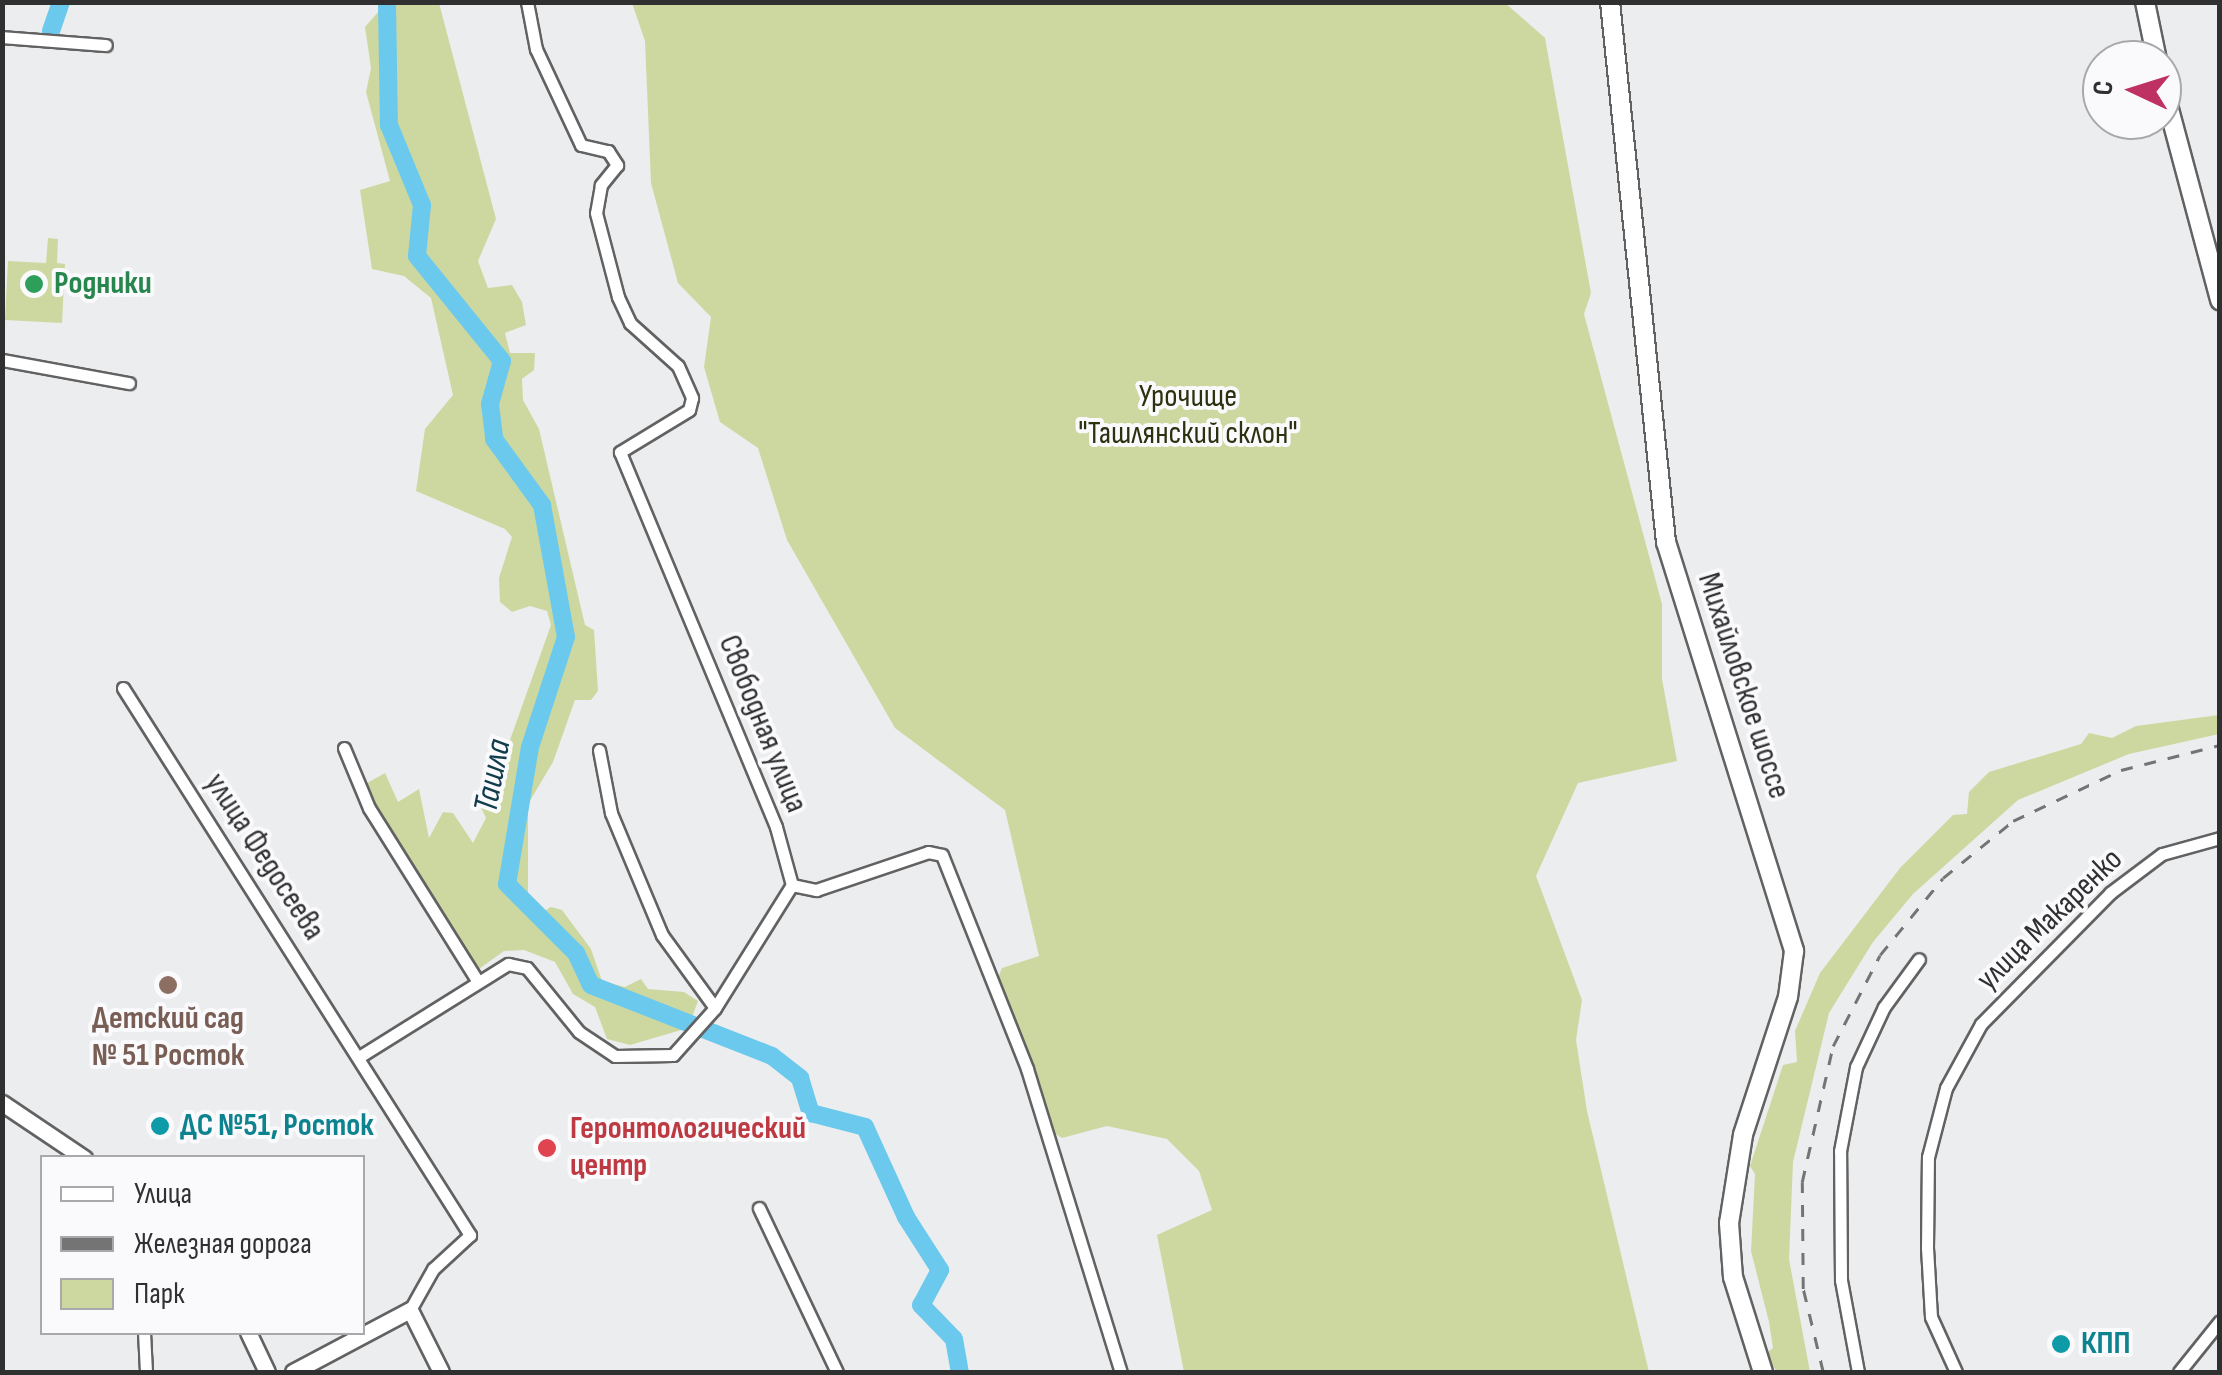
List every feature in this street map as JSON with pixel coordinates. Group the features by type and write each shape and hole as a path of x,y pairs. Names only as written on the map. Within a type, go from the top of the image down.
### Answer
{"main road":[{"name":"Михайловское шоссе","path":"1610,2 1666,542 1794,951 1788,997 1743,1135 1729,1223 1733,1277 1763,1372"},
{"path":"2145,2 2153,40"},
{"path":"2177,140 2220,300"}],"street":[{"name":"Свободная улица","path":"527,2 536,50 581,145 608,152 617,165 601,185 596,212 618,297 630,323 678,366 692,398 689,410 620,452 776,827 792,886"},
{"path":"2,37 106,45"},
{"path":"2,360 129,384"},
{"name":"улица Федосеева","path":"122,688 470,1235 433,1269 410,1310"},
{"path":"344,748 369,808 477,980"},
{"path":"599,750 611,813 662,935 715,1008"},
{"name":"улица Макаренко","path":"1956,1372 1931,1317 1927,1248 1928,1157 1946,1088 1981,1024 2110,893 2162,854 2220,838"},
{"path":"359,1057 508,964 527,968 579,1032 615,1056 673,1055 715,1008 792,886 816,890 928,852 942,855 1026,1069 1120,1372"},
{"path":"1858,1372 1840,1280 1840,1151 1856,1067 1884,1007 1919,959"},
{"path":"2,1104 79,1155"},
{"path":"759,1208 836,1372"},
{"path":"365,1334 410,1310 442,1372"},
{"path":"2179,1372 2220,1321"},
{"path":"144,1335 146,1372"},
{"path":"250,1335 268,1372"},
{"path":"293,1372 363,1335"}],"green space":[{"name":"Урочище \"Ташлянский склон\"","path":"1504,2 1545,38 1591,293 1584,314 1662,604 1662,679 1677,761 1578,783 1536,876 1582,1000 1576,1040 1587,1111 1649,1372 1184,1372 1157,1235 1212,1210 1199,1171 1167,1139 1107,1126 1062,1138 1053,1132 998,978 1002,968 1039,956 1005,810 895,728 787,540 758,448 720,422 704,367 711,317 678,283 651,183 645,41 632,3"},
{"path":"386,3 439,3 496,219 478,261 488,288 512,285 522,302 526,325 505,333 510,353 535,353 534,370 522,379 523,400 539,429 585,625 594,630 598,691 591,700 575,700 553,762 528,804 528,901 539,914 551,907 562,910 591,949 602,981 625,987 641,979 648,989 684,992 698,1001 688,1028 630,1045 607,1039 595,1007 573,994 555,962 524,950 504,951 476,971 362,786 385,773 398,802 419,789 429,838 443,812 453,813 473,843 486,818 477,799 509,769 506,751 551,625 547,611 530,606 512,612 500,602 499,578 512,537 505,529 416,491 425,429 453,395 431,298 404,276 372,269 360,190 390,181 366,92 371,68 365,27"},
{"path":"48,238 58,239 57,263 65,264 62,323 5,320 8,261 46,263"},
{"path":"2219,715 2219,734 2129,754 2018,800 1913,894 1873,942 1829,1013 1793,1162 1789,1259 1810,1372 1777,1372 1765,1354 1773,1348 1751,1251 1755,1174 1750,1166 1783,1065 1797,1062 1795,1031 1820,973 1900,868 1953,815 1967,814 1969,792 1989,772 2081,744 2089,733 2112,738 2136,726"}],"waterway":[{"path":"51,31 61,2"},
{"name":"Ташла","path":"387,2 389,125 422,205 417,256 502,361 490,404 494,439 542,505 566,637 530,747 507,884 576,953 591,985 772,1056 800,1078 811,1113 865,1127 906,1217 940,1270 921,1305 954,1339 960,1372"}],"railway":[{"path":"1823,1372 1803,1289 1802,1182 1833,1046 1880,955 1943,878 2013,821 2121,770 2220,745"}],"place":[{"name":"Родники","path":"34,284"},
{"name":"Детский сад № 51 Росток","path":"168,985"},
{"name":"ДС №51, Росток","path":"160,1126"},
{"name":"Геронтологический центр","path":"547,1148"},
{"name":"КПП","path":"2061,1344"}]}
